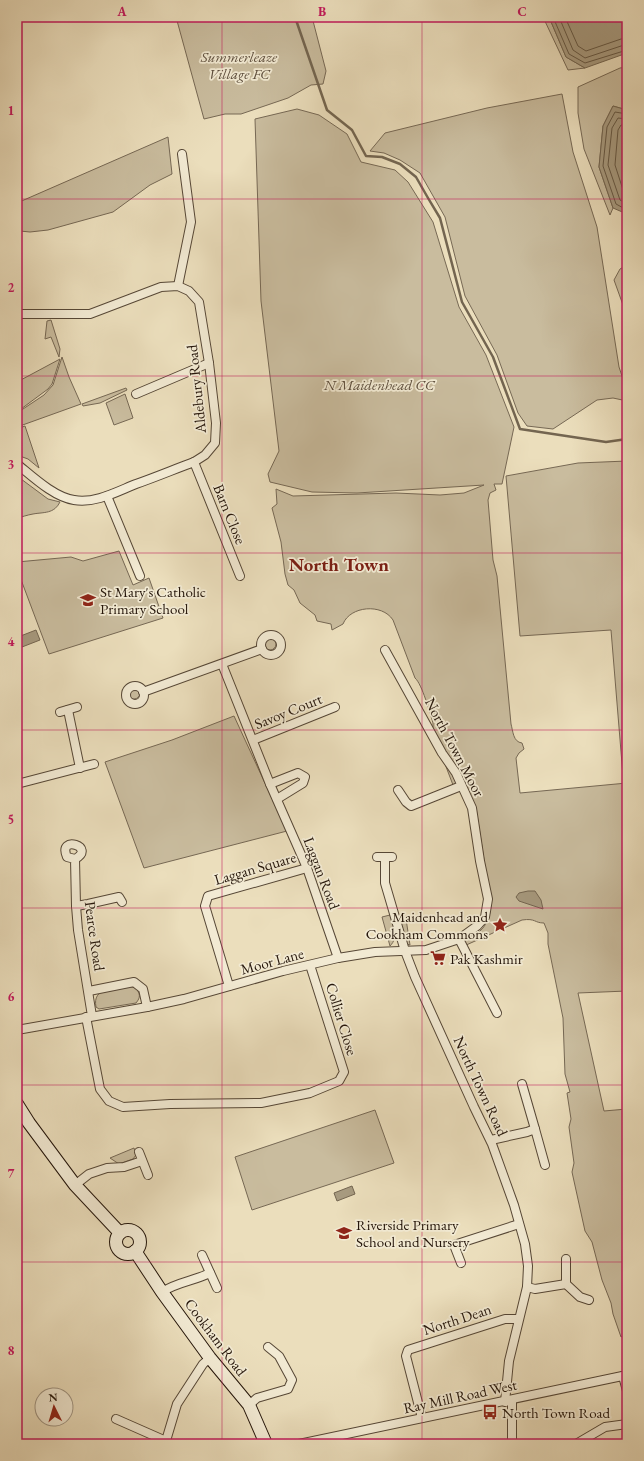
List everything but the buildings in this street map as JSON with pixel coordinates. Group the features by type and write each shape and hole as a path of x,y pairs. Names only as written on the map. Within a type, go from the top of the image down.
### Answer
{"main road":[{"path":"17,1104 29,1123 75,1185 120,1233 116,1240 118,1249 125,1254 136,1251"},
{"name":"Cookham Road","path":"120,1233 129,1230 137,1235 140,1242 136,1251 162,1292 210,1358 248,1404 266,1444"}],"street":[{"path":"17,314 90,314 161,287 178,286 191,222 182,154"},
{"name":"Aldebury Road","path":"17,464 45,486 66,498 75,501 90,500 107,496 194,462 205,455 215,443 216,423 209,362 199,302 189,291 178,286"},
{"path":"136,394 148,393 209,362"},
{"name":"Barn Close","path":"194,462 240,576"},
{"path":"107,496 140,576"},
{"path":"143,692 262,649"},
{"name":"North Town Moor","path":"385,650 442,753 456,773 472,808 488,900 485,917 477,926 459,939 426,950 405,951"},
{"name":"Laggan Road","path":"222,664 270,784 307,868 338,958"},
{"path":"77,707 64,711 80,768"},
{"name":"Savoy Court","path":"253,740 335,707"},
{"path":"17,784 94,764"},
{"path":"270,784 298,773 305,777 303,783 277,799"},
{"path":"398,790 406,802 411,806 461,786"},
{"name":"North Town Road","path":"385,857 385,883 405,951 464,1085 491,1140 514,1204 525,1244 528,1266 526,1287 509,1361 509,1401 512,1444"},
{"name":"Pearce Road","path":"75,859 78,930 89,990 89,1017"},
{"name":"Laggan Square","path":"229,986 205,906 208,896 307,868"},
{"path":"76,906 120,896"},
{"path":"459,939 497,1013"},
{"name":"Moor Lane","path":"17,1030 184,999 338,958 375,952 405,951"},
{"name":"Collier Close","path":"89,1017 100,1089 108,1101 123,1107 142,1102 170,1104 261,1103 293,1093 310,1093 339,1081 344,1072 310,965"},
{"path":"89,990 134,982 143,989 147,1007"},
{"path":"522,1084 545,1165"},
{"path":"491,1140 536,1129"},
{"path":"139,1152 148,1174"},
{"path":"75,1185 88,1174 107,1168 124,1167 142,1161"},
{"path":"461,1263 454,1245 519,1224"},
{"path":"202,1255 217,1288"},
{"path":"566,1259 566,1284 580,1297 589,1300"},
{"path":"162,1292 172,1286 210,1273"},
{"path":"526,1287 535,1289 566,1284"},
{"name":"North Dean","path":"422,1418 406,1352 408,1350 505,1319 518,1319"},
{"path":"248,1404 257,1398 288,1389 292,1380 279,1356 268,1347"},
{"path":"116,1419 165,1442 177,1404 203,1364 210,1358"},
{"path":"625,1375 627,1391"},
{"name":"Ray Mill Road West","path":"299,1444 509,1401 625,1375"},
{"path":"576,1444 604,1427 627,1424"}],"green space":[{"name":"Summerleaze Village FC","path":"176,17 312,17 326,71 323,84 311,85 288,98 241,114 225,114 204,119"},
{"path":"543,17 549,17 566,57 585,68 568,70"},
{"path":"627,67 627,110 613,106 603,126 599,167 613,208 610,215 584,149 578,113 578,87 620,68"},
{"path":"562,94 573,152 597,227 619,367 627,391 627,401 613,398 597,400 553,429 527,426 518,413 497,355 465,296 445,217 420,173 400,160 384,153 370,151 385,133 487,108"},
{"name":"N Maidenhead CC","path":"297,109 319,115 347,134 361,162 395,170 408,182 433,222 459,307 486,355 514,427 502,484 494,484 496,490 490,493 488,500 511,724 515,738 517,741 522,743 524,749 516,758 520,793 627,783 627,991 578,993 604,1111 627,1109 627,1349 613,1314 592,1242 585,1231 572,1172 574,1163 569,1127 571,1119 567,1093 570,1092 565,1074 563,1018 548,944 548,933 544,923 532,920 522,920 464,946 464,940 476,934 485,925 489,917 491,905 476,808 462,790 453,785 432,730 433,723 426,699 418,681 415,678 393,620 382,611 374,609 359,610 352,613 343,624 332,630 331,624 317,621 315,615 300,603 294,590 288,585 285,574 281,542 272,508 277,504 276,489 293,496 396,493 440,495 464,493 484,485 357,493 312,492 270,482 268,474 279,451 261,301 255,119"},
{"path":"168,137 172,174 150,185 113,212 48,230 17,232 17,203"},
{"path":"627,265 627,342 623,305 614,280 620,269"},
{"path":"51,320 60,349 59,357 51,337 45,339 47,321"},
{"path":"62,357 81,404 17,427 17,413 44,395 53,385"},
{"path":"60,359 52,384 48,389 17,412 17,382"},
{"path":"126,388 127,390 100,403 83,406 82,404"},
{"path":"125,394 133,418 114,425 106,403"},
{"path":"25,426 39,468 28,459 17,455 17,429"},
{"path":"627,461 627,776 623,776 611,630 520,636 506,476 578,463"},
{"path":"17,476 48,499 60,502 58,506 52,511 17,518"},
{"name":"St Mary's Catholic Primary School","path":"119,551 133,585 149,578 163,618 49,654 17,569 17,562 71,557 83,561"},
{"path":"272,638 275,639 275,649 268,650 265,649 264,642 265,639"},
{"path":"136,687 139,688 139,698 132,699 129,698 128,691 129,688"},
{"path":"234,716 287,831 144,868 105,762 172,740"},
{"path":"390,915 395,935 393,943 390,946 382,917"},
{"path":"409,916 409,919 406,919 410,945 407,944 399,917"},
{"path":"128,986 136,988 138,992 139,999 136,1003 99,1009 96,1007 97,996 101,992"},
{"path":"375,1110 394,1163 252,1210 235,1157"},
{"path":"134,1148 136,1155 133,1159 119,1164 110,1158"}],"water":[{"path":"549,17 627,17 627,53 585,68 566,57"},
{"path":"613,106 627,110 627,214 613,208 599,167 603,126"},
{"path":"36,630 40,640 22,647 18,637"},
{"path":"535,891 541,900 543,909 519,901 516,897 519,893"},
{"path":"352,1186 355,1194 337,1201 334,1193"}],"waterway":[{"path":"295,17 327,110 352,130 366,156 382,157 400,164 416,177 440,218 462,302 493,357 520,429 606,442 627,439"}],"place":[{"name":"St Mary's Catholic Primary School","path":"88,600"},
{"name":"Maidenhead and Cookham Commons","path":"500,925"},
{"name":"Pak Kashmir","path":"438,958"},
{"name":"Riverside Primary School and Nursery","path":"344,1233"},
{"name":"North Town Road","path":"490,1412"}],"district":[{"name":"North Town","path":"339,564"}]}
